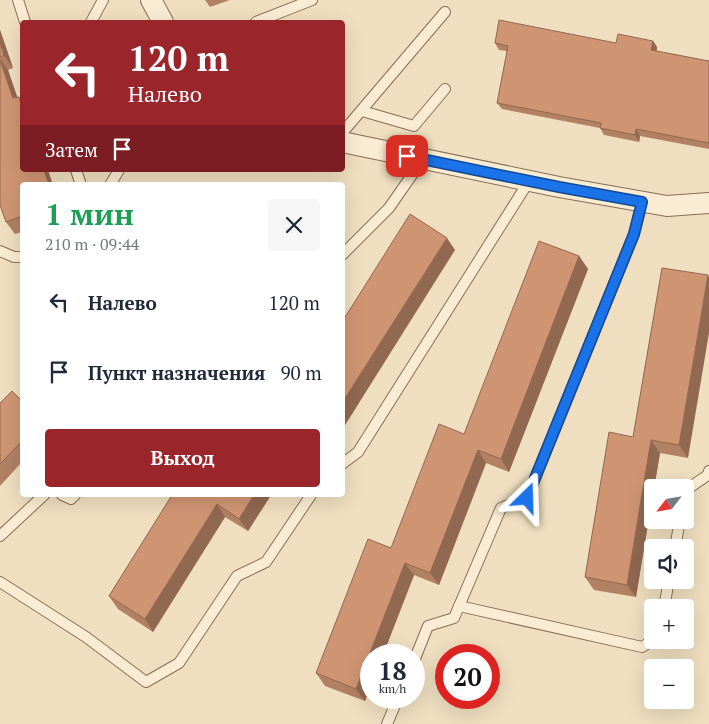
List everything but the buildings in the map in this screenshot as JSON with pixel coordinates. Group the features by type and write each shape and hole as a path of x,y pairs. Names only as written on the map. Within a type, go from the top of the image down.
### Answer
{"street":[{"path":"151,0 162,20"},
{"path":"345,143 529,181 642,202 667,206 709,203"}],"lane":[{"path":"18,0 24,20"},
{"path":"92,20 103,0"},
{"path":"261,20 312,0"},
{"path":"345,130 445,12"},
{"path":"362,111 414,126 446,89"},
{"path":"345,252 389,208 423,159"},
{"path":"345,462 358,452 529,181"},
{"path":"421,644 428,626 454,618 501,508 527,498 634,234 642,202"},
{"path":"0,251 20,258"},
{"path":"694,485 708,475 709,471"},
{"path":"0,536 42,497"},
{"path":"0,582 86,637 146,682 179,663 237,576 266,562 310,497"},
{"path":"459,606 642,647 644,646"},
{"path":"387,724 393,709"}],"route":[{"path":"407,156 642,202 634,234 527,498"}]}
